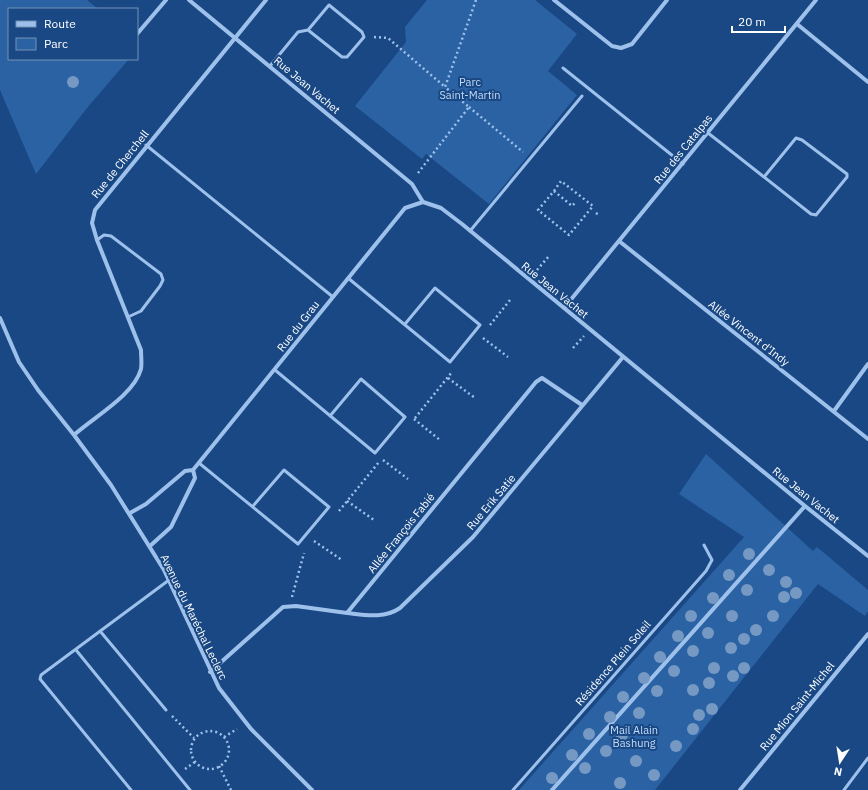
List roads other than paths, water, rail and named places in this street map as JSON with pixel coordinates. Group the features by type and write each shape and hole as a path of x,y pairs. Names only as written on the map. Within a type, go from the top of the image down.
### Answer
{"street":[{"path":"138,33 166,0"},
{"name":"Rue Jean Vachet","path":"190,0 412,184 419,192 423,202 441,208 470,231 804,506 868,556"},
{"name":"Rue de Cherchell","path":"74,435 130,389 141,368 141,350 97,240 92,222 95,210 146,145 266,0"},
{"path":"554,0 612,46 621,48 632,44 667,0"},
{"name":"Rue des Catalpas","path":"564,308 816,0"},
{"path":"797,24 868,82"},
{"name":"Rue du Grau","path":"130,514 146,504 185,471 193,470 405,208 423,202"},
{"name":"Allée Vincent d'Indy","path":"619,241 868,439"},
{"name":"Avenue du Maréchal Leclerc","path":"0,318 19,362 38,390 74,435 130,514 150,546 169,580 218,688 251,729 312,790"},
{"name":"Rue Erik Satie","path":"347,613 384,615 400,608 473,537 573,419 582,405 623,357"},
{"path":"834,411 868,364"},
{"name":"Allée François Fabié","path":"347,613 536,382 542,378 549,381 582,405"},
{"path":"150,546 171,527 195,478 193,470"},
{"path":"552,790 804,506"},
{"path":"210,672 282,607 296,606 347,613"},
{"name":"Rue Mion Saint-Michel","path":"740,790 868,634"}],"lane":[{"path":"270,66 298,32 308,30 328,5 362,32 364,37 347,57 342,57 308,30"},
{"path":"563,68 683,164"},
{"path":"470,231 582,96"},
{"path":"708,132 764,177 811,214 816,215 847,177 847,174 802,140 796,138 764,177"},
{"path":"146,145 333,297"},
{"path":"97,240 104,235 111,236 160,274 163,280 141,311 128,317"},
{"path":"348,278 450,362 480,325 436,288 405,324"},
{"path":"275,370 330,416 375,453 405,417 361,379 330,416"},
{"path":"199,463 298,544 329,508 284,470 253,506"},
{"name":"Résidence Plein Soleil","path":"514,790 706,571 712,560 704,545"},
{"path":"131,790 40,679 41,676 169,580"},
{"path":"100,631 166,710"},
{"path":"76,650 190,790"},
{"path":"844,790 868,758"}],"park label":[{"name":"Parc Saint-Martin","path":"470,88"},
{"name":"Mail Alain Bashung","path":"634,736"}]}
